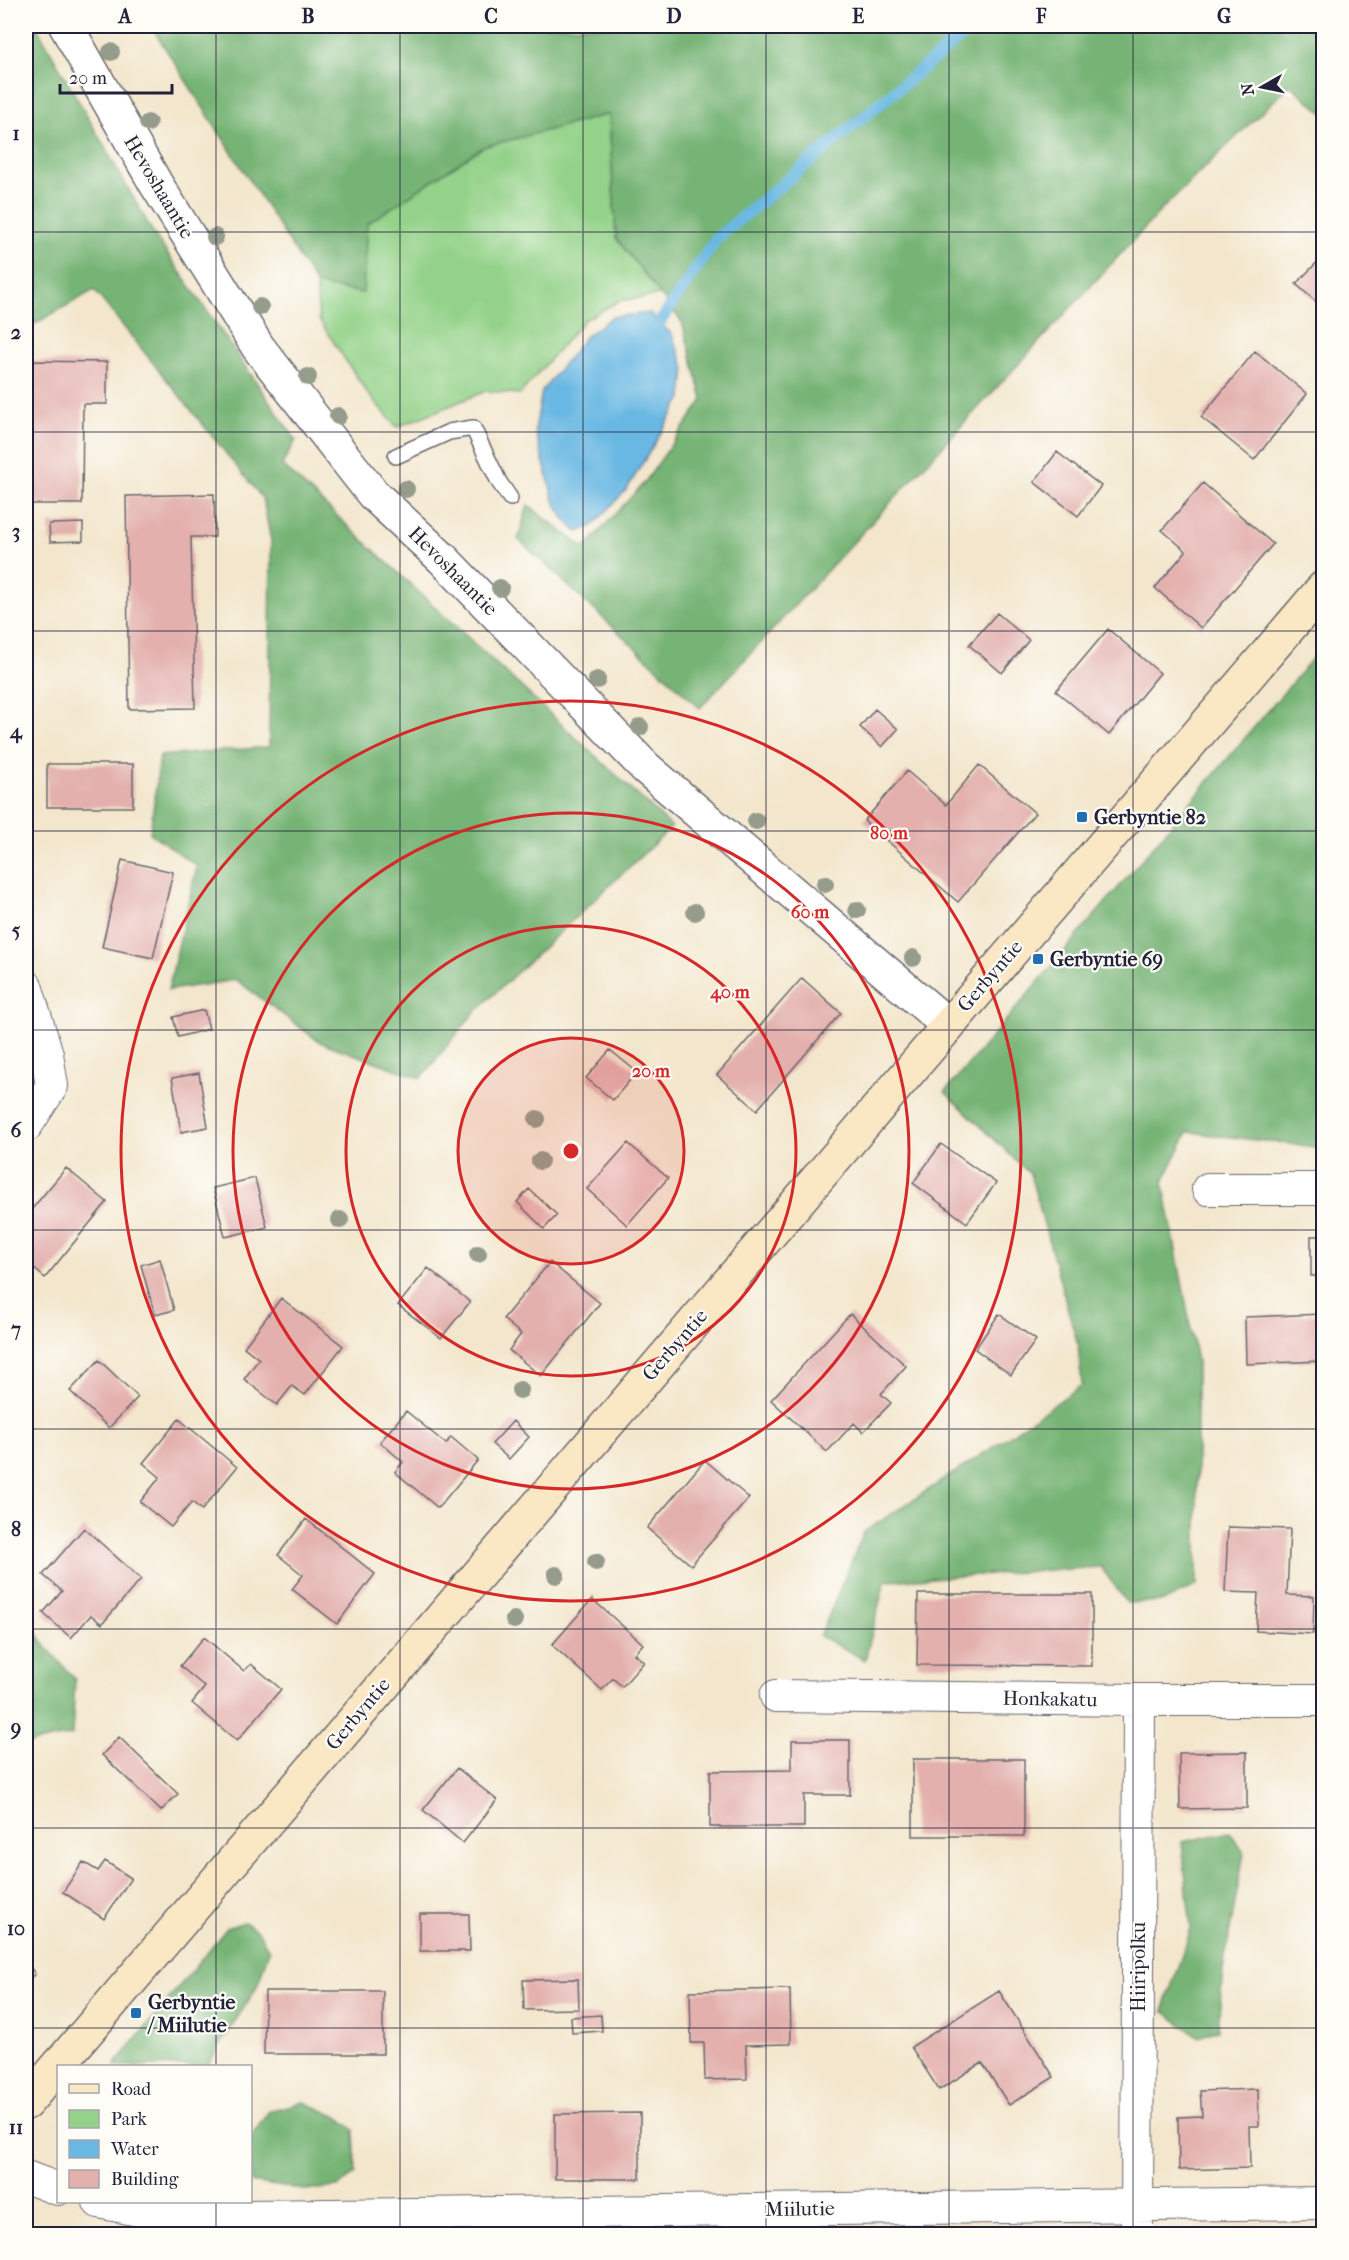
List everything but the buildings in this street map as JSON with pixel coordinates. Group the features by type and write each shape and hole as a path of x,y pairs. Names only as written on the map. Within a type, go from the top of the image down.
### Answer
{"main road":[{"name":"Gerbyntie","path":"59,2065 1323,587"},
{"name":"Gerbyntie","path":"26,2103 57,2067"}],"street":[{"name":"Hevoshaantie","path":"66,26 156,184 258,347 373,494 443,559 646,768 948,1025"},
{"path":"26,986 47,1054 52,1086 26,1125"},
{"path":"1208,1189 1323,1189"},
{"name":"Honkakatu","path":"776,1696 1323,1700"},
{"name":"Hiiripolku","path":"1138,2220 1139,1700"},
{"path":"26,2177 57,2189"},
{"name":"Miilutie","path":"102,2203 174,2226 1138,2220 1323,2203"}],"lane":[{"path":"396,456 450,432 473,428 499,482 510,498"}],"green space":[{"path":"26,26 36,26 154,234 296,440 282,465 672,827 474,1013 421,1078 320,1042 236,980 168,990 197,866 150,833 160,756 269,747 271,541 263,499 94,290 26,329"},
{"path":"151,26 1323,26 1323,113 1290,85 1165,206 700,708 518,539 528,505 584,548 645,482 703,400 682,322 616,238 609,114 483,147 367,224 363,293 316,284"},
{"path":"609,114 616,238 661,295 619,301 584,320 520,394 486,391 397,427 368,394 319,320 316,284 363,293 366,224 483,147"},
{"path":"1323,646 1323,1148 1188,1132 1163,1182 1197,1361 1197,1585 1165,1601 1127,1603 1101,1567 885,1581 865,1660 820,1636 864,1532 986,1452 1082,1385 1078,1345 1030,1174 945,1092"},
{"path":"26,1616 44,1644 75,1679 72,1735 26,1744"},
{"path":"1230,1832 1244,1853 1223,1969 1218,2030 1199,2037 1163,2011 1191,1929 1182,1842"},
{"path":"244,1922 258,1931 269,1950 257,1987 208,2065 115,2065 227,1928"},
{"path":"304,2102 338,2117 354,2130 356,2173 338,2187 304,2190 252,2182 252,2136 269,2111"}],"water":[{"path":"650,313 672,335 685,368 682,398 627,489 592,526 577,532 564,518 554,501 535,430 542,391 586,336 612,317"}],"waterway":[{"path":"660,322 717,238 974,26"}],"place":[{"name":"Gerbyntie 82","path":"1082,817"},
{"name":"Gerbyntie 69","path":"1038,959"},
{"name":"Gerbyntie / Miilutie","path":"136,2013"}]}
